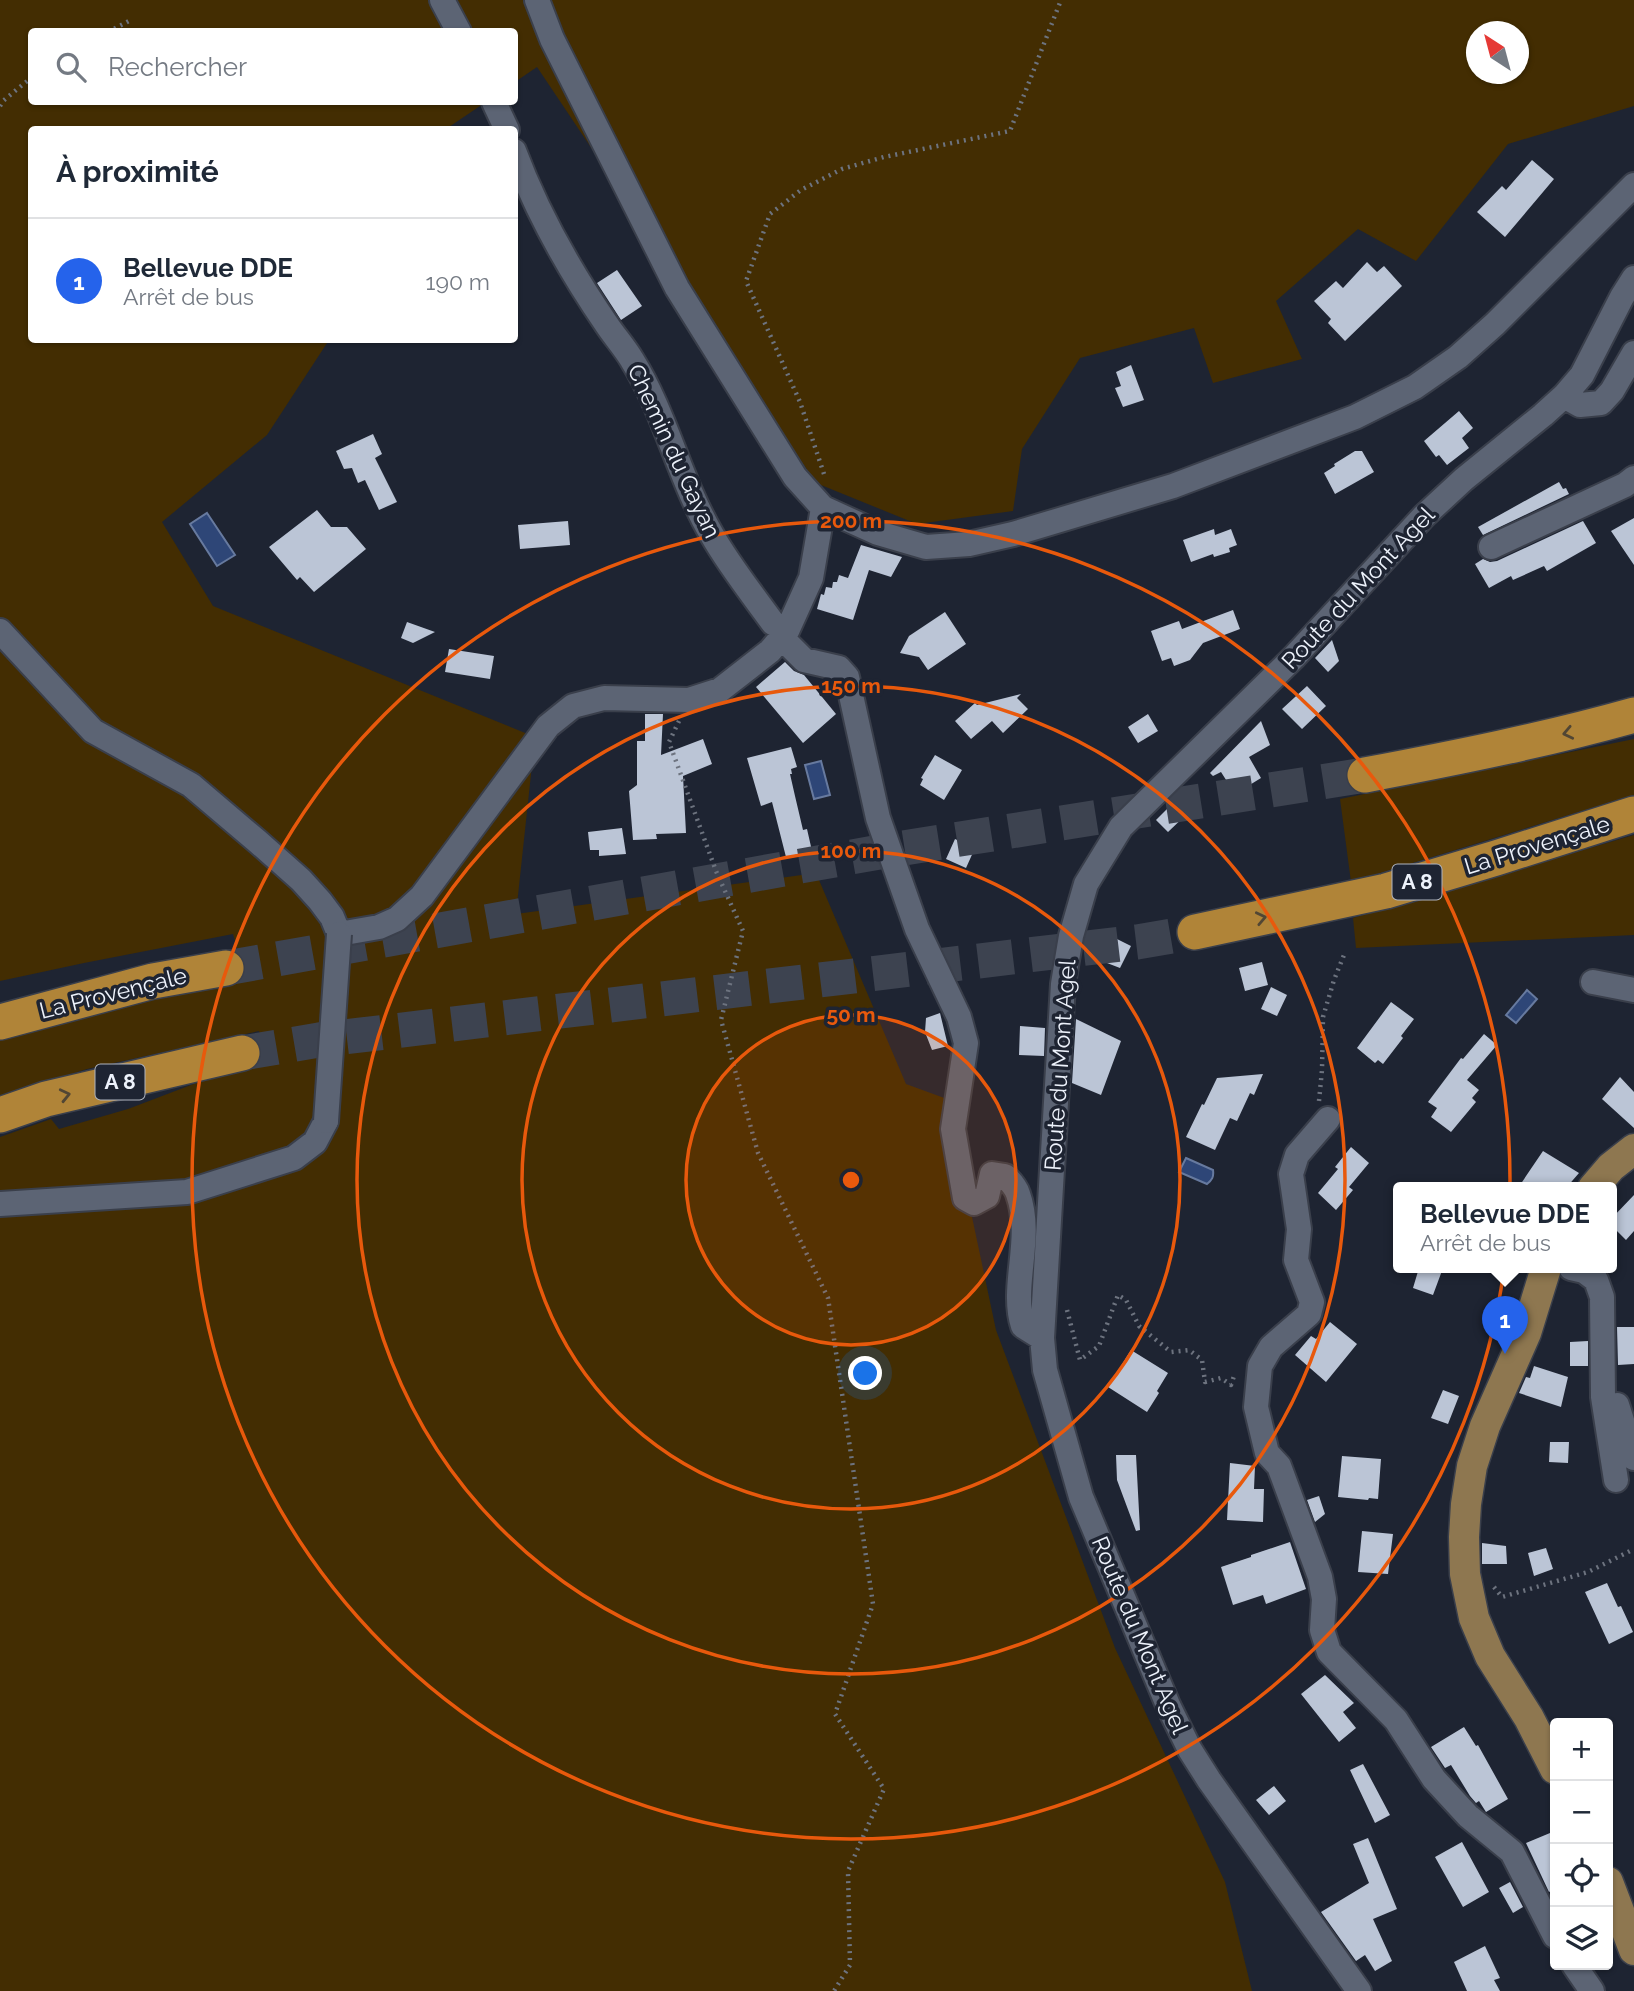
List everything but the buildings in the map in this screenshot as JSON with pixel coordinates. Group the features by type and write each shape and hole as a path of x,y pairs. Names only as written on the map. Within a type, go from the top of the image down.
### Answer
{"highway":[{"path":"1365,775 1455,758 1634,715"},
{"name":"La Provençale","path":"1195,932 1386,891 1634,814"},
{"name":"La Provençale","path":"0,1022 153,981 226,968"},
{"path":"0,1011 43,1009"},
{"name":"A 8","path":"0,1115 46,1099 242,1054"}],"main road":[{"path":"1598,1182 1611,1167 1634,1149"},
{"path":"1544,1273 1522,1342 1485,1426 1472,1466 1466,1504 1465,1574 1474,1618 1490,1656 1529,1718 1550,1759"},
{"path":"1613,1895 1634,1950"}],"street":[{"path":"442,0 456,28"},
{"path":"537,0 552,38 677,288 795,477 823,508 878,533 926,547 970,544 1013,534 1173,486 1355,417 1415,387 1458,357 1495,324 1634,185"},
{"path":"495,105 505,126"},
{"name":"Chemin du Gayan","path":"518,162 529,191 565,259 632,360 654,401 687,484 712,535 773,623 804,660 839,668 847,677 878,818 917,929 959,1017 966,1043 953,1129 965,1198 975,1203 987,1196 992,1174 1005,1176 1018,1192 1025,1242 1018,1311 1023,1326 1042,1338"},
{"name":"Route du Mont Agel","path":"1359,1991 1209,1780 1190,1749 1157,1680 1081,1497 1045,1370 1042,1338 1063,984 1071,936 1086,884 1121,827 1294,657 1424,516 1564,396 1582,375 1634,278"},
{"path":"1564,396 1580,405 1601,403 1612,391 1634,353"},
{"path":"1491,547 1625,485 1634,478"},
{"path":"339,934 379,927 397,919 422,896 548,726 573,706 604,698 689,700 720,690 770,651 784,634 811,578 823,508"},
{"path":"0,631 93,731 191,785 301,880 332,917 339,934 326,1121 315,1142 294,1158 187,1192 0,1203"},
{"path":"1593,982 1634,990"},
{"path":"1323,1111 1297,1155 1291,1174 1299,1229 1296,1260 1312,1302 1309,1314 1271,1347 1260,1366 1256,1408 1267,1453 1279,1466 1320,1577 1324,1599 1322,1630 1329,1652 1395,1720 1434,1779 1468,1816 1512,1852 1550,1926"},
{"path":"1587,1273 1596,1280 1602,1297 1603,1397 1616,1480"},
{"path":"1603,1397 1615,1399 1634,1458"},
{"path":"1577,1970 1592,1991"}],"path":[{"path":"823,508 827,484 800,401 746,281 770,214 801,190 842,169 884,157 1010,131 1061,0"},
{"path":"116,28 131,20"},
{"path":"0,106 28,80"},
{"path":"689,700 669,742 716,871 743,931 721,1020 758,1153 828,1298 873,1604 835,1714 884,1789 848,1871 850,1965 834,1991"},
{"path":"1323,1111 1323,1017 1344,955"},
{"path":"1063,1316 1066,1303 1080,1360 1099,1346 1118,1295 1126,1300 1139,1326 1171,1352 1189,1350 1202,1360 1205,1382 1221,1378 1231,1385 1239,1364"},
{"path":"1465,1574 1482,1578 1502,1597 1588,1572 1634,1549"}],"shaded area":[{"path":"0,0 1634,0 1634,106 1508,144 1416,261 1358,229 1276,301 1302,359 1213,383 1194,328 1080,358 1022,449 1013,511 917,524 816,483 537,67 518,80 518,28 28,28 28,105 482,105 450,126 28,126 28,343 327,343 267,435 162,522 213,606 535,737 516,914 816,873 906,1084 947,1099 996,1330 1115,1648 1225,1882 1252,1991 0,1991 0,1137 51,1119 59,1129 128,1109 212,1077 265,1062 259,1031 87,1069 0,1096 0,1039 110,1008 245,975 233,934 0,981"},
{"path":"1634,739 1634,795 1351,882 1340,799"},
{"path":"1634,835 1634,935 1356,948 1353,918"}],"water":[{"path":"207,513 235,555 217,566 190,524"},
{"path":"821,761 830,795 814,799 805,765"},
{"path":"1527,990 1537,999 1516,1023 1506,1015"},
{"path":"1186,1158 1213,1170 1213,1176 1207,1184 1179,1172"}],"tunnel":[{"path":"226,968 891,850 1365,775"},
{"path":"242,1053 319,1040 1137,942 1195,932"}],"place":[{"name":"Bellevue DDE","path":"1505,1354"}]}
